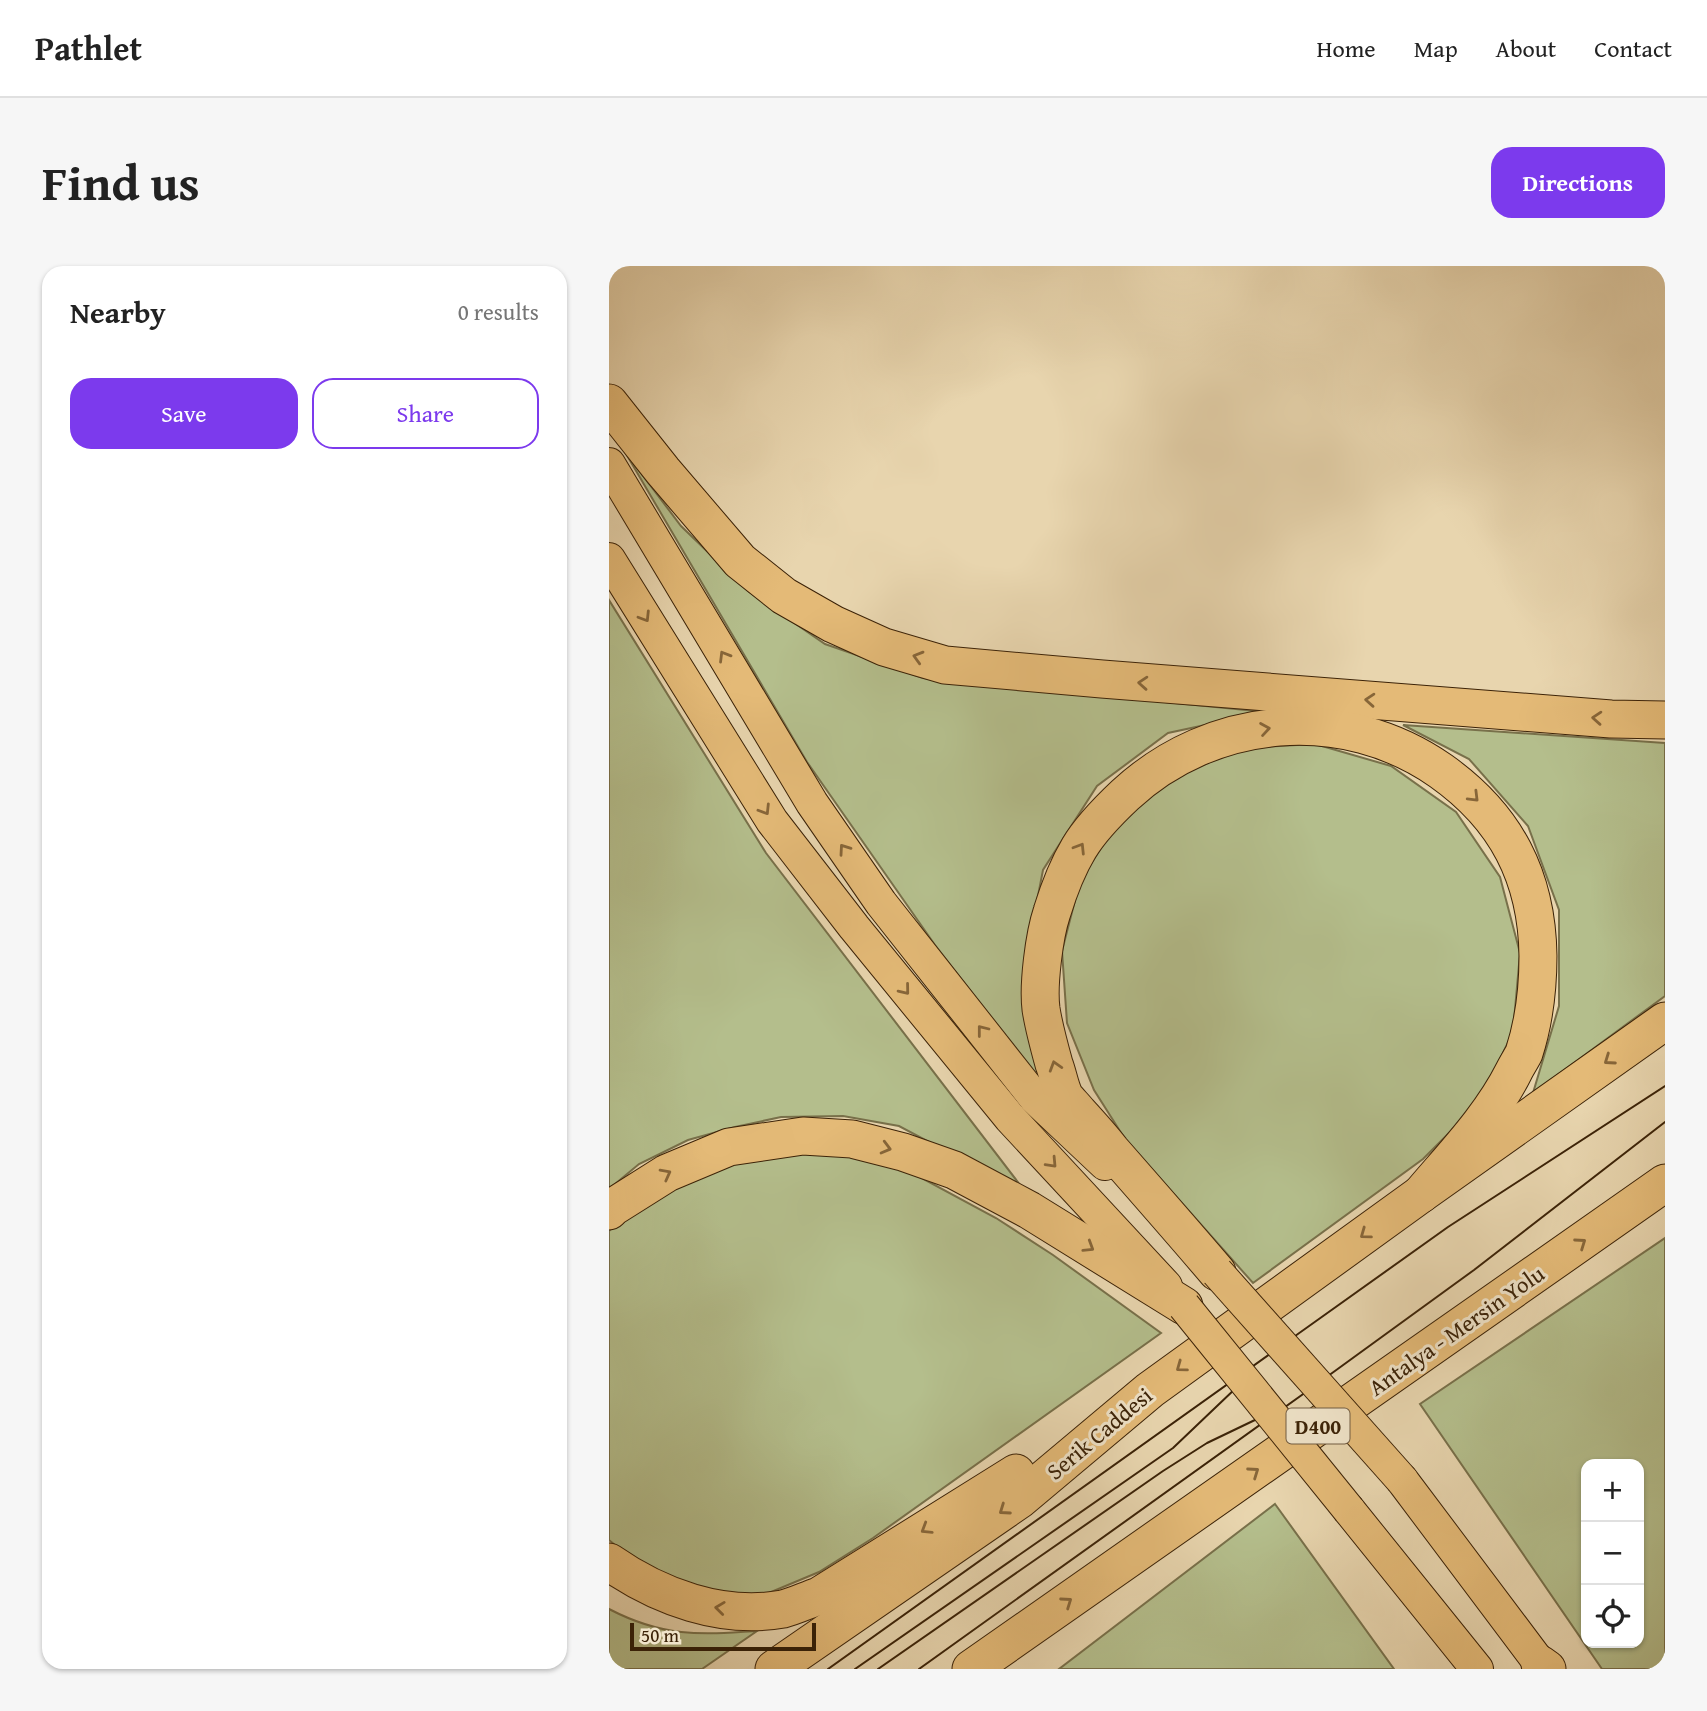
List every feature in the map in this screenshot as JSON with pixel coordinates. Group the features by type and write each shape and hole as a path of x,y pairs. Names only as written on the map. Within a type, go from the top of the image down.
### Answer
{"highway":[{"path":"609,403 740,561 784,596 834,624 884,647 945,665 1102,680 1611,719 1665,720"},
{"path":"1217,1272 1064,1095 1048,1041 1041,1005 1047,926 1061,884 1081,845 1108,811 1139,783 1185,752 1226,736 1272,727 1328,727 1373,737 1421,757 1463,786 1488,812 1513,848 1528,885 1538,929 1534,1008 1523,1054 1488,1114 1421,1194"},
{"path":"1421,1194 1665,1021"},
{"path":"609,1211 667,1173 729,1147 803,1136 852,1139 903,1152 954,1170 1029,1210 1184,1306"},
{"name":"Antalya - Mersin Yolu","path":"971,1669 1665,1183"},
{"name":"Serik Caddesi","path":"774,1669 1019,1500 1150,1390 1421,1194"},
{"path":"1615,1219 1665,1202"},
{"path":"609,1562 635,1580 667,1595 709,1607 746,1611 784,1608 819,1596 1150,1390"},
{"path":"999,1669 1023,1633"}],"main road":[{"path":"609,464 812,803 881,902 1035,1098 1217,1272 1402,1480 1544,1667"},
{"path":"609,559 772,821 846,917 1010,1118 1184,1306 1477,1669"}],"green space":[{"path":"625,452 681,526 748,591 825,644 923,678 1266,712 1168,733 1097,786 1043,870 1025,963 1047,1090 935,945 807,762"},
{"path":"609,600 766,853 1027,1194 899,1126 843,1116 781,1117 688,1140 639,1164 609,1189"},
{"path":"1403,725 1665,743 1665,996 1533,1093 1559,1006 1559,910 1528,826 1469,759"},
{"path":"1315,744 1391,766 1456,812 1500,877 1520,953 1513,1032 1479,1103 1423,1159 1253,1283 1125,1139 1094,1090 1067,1023 1062,951 1080,881 1119,820 1175,774 1243,748"},
{"path":"832,1152 905,1169 996,1218 1053,1255 1161,1333 873,1538 819,1572 764,1595 705,1595 640,1566 609,1540 609,1231 638,1207 706,1170 765,1154"},
{"path":"1665,1238 1665,1669 1602,1669 1588,1648 1644,1648 1644,1459 1581,1459 1581,1638 1420,1404"},
{"path":"1275,1504 1394,1669 1059,1669"},
{"path":"609,1609 647,1625 681,1632 757,1631 702,1669 609,1669"}],"tram line":[{"path":"828,1669 1448,1227 1665,1086"},
{"path":"919,1669 1474,1270 1665,1122"},
{"path":"855,1669 1173,1448 1237,1387"},
{"path":"878,1669 1163,1471 1207,1443 1257,1419"}]}
